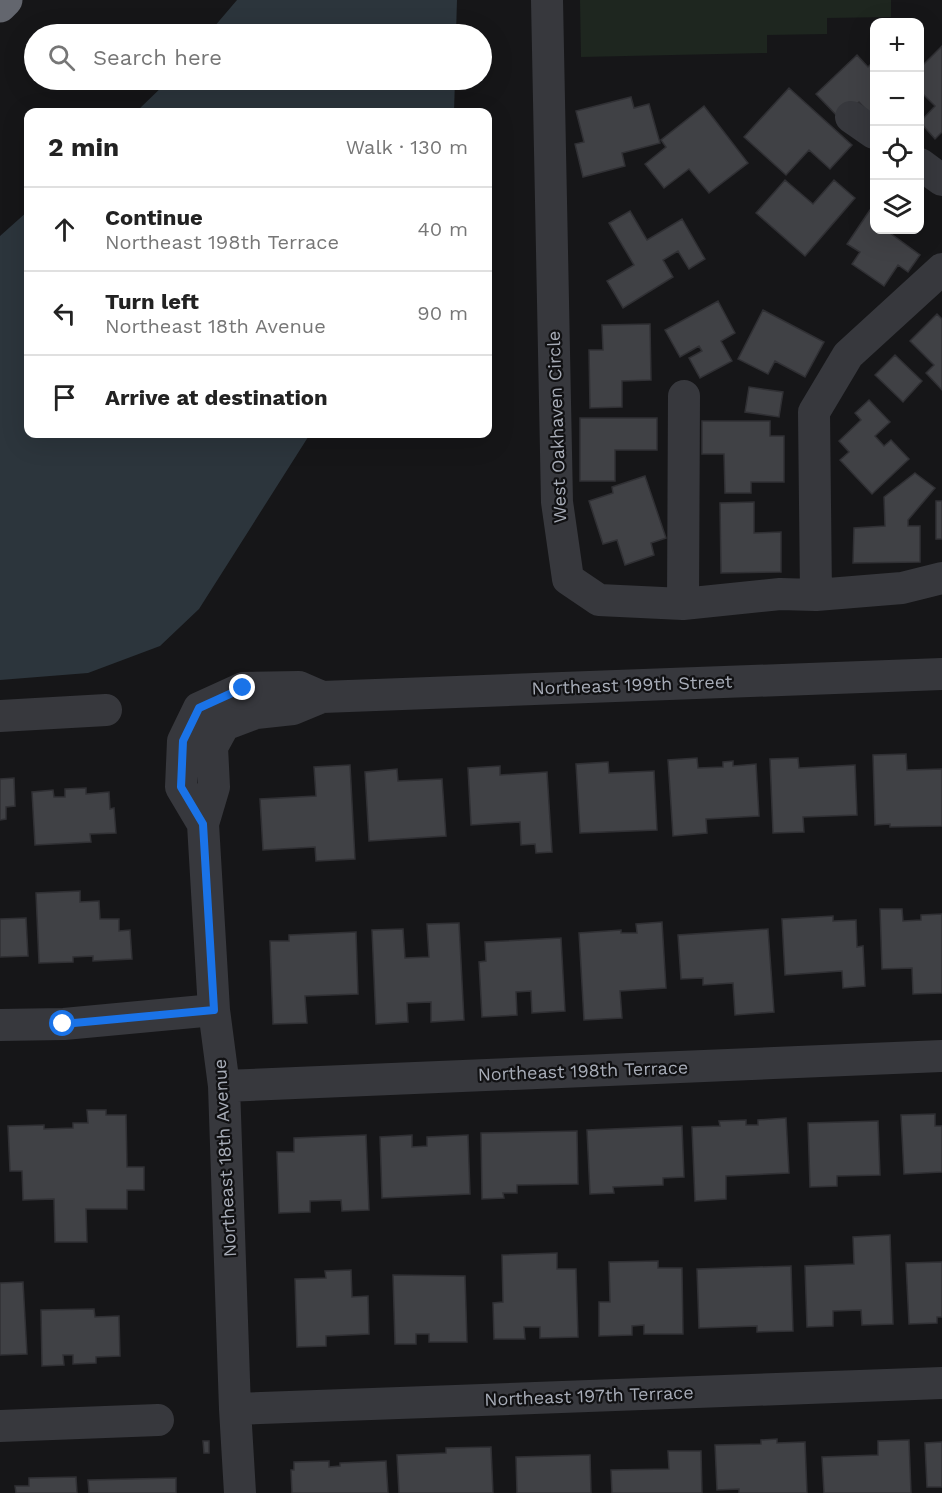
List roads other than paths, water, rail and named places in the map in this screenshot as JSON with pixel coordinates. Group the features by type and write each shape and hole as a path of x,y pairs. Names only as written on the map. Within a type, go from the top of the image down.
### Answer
{"highway":[{"path":"0,6 6,0"}],"street":[{"name":"West Oakhaven Circle","path":"547,0 557,502 568,579 599,600 683,604 780,594 816,595 902,588 942,578"},
{"path":"924,167 942,180"},
{"path":"816,595 814,412 848,355 942,269"},
{"path":"683,604 684,396"},
{"name":"Northeast 199th Street","path":"321,697 942,674"},
{"name":"Northeast 18th Avenue","path":"240,1493 224,1086 214,1010 203,824 214,787 212,747 224,725 256,713 293,708 321,697"},
{"path":"0,716 106,710"},
{"path":"0,1025 63,1024 214,1010"},
{"name":"Northeast 198th Terrace","path":"224,1086 942,1056"},
{"name":"Northeast 197th Terrace","path":"235,1409 942,1383"},
{"path":"0,1426 158,1420"}]}
